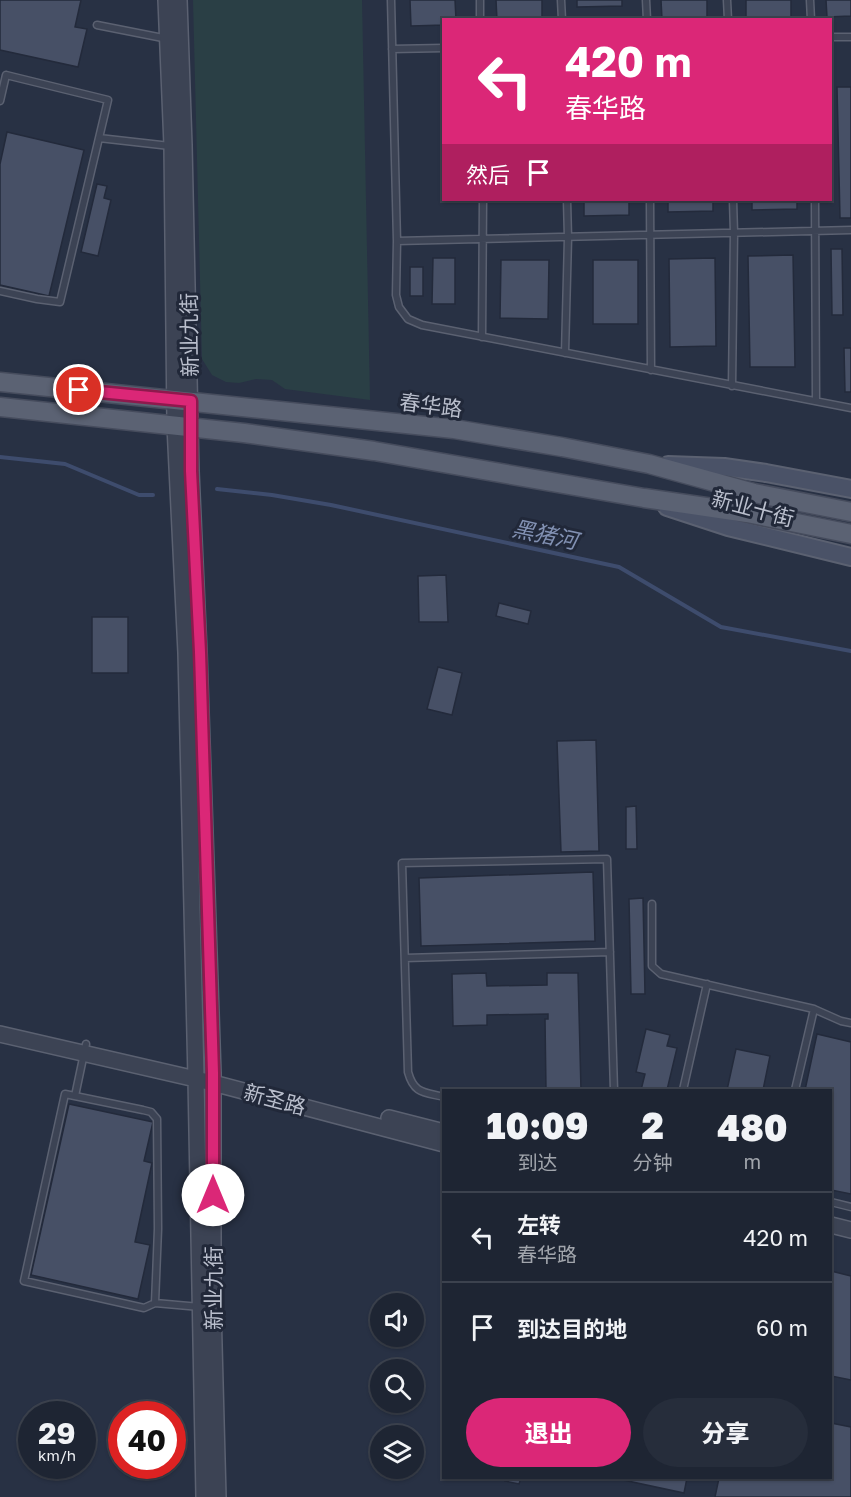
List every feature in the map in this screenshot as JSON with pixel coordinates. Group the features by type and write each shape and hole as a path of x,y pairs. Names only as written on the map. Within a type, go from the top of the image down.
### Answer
{"main road":[{"name":"春华路","path":"0,382 454,429 649,464 754,493 851,512"},
{"path":"0,407 374,451 644,498 747,513 851,534"},
{"name":"新业十街","path":"649,464 724,467 851,489"},
{"name":"新业十街","path":"644,498 728,526 851,557"}],"street":[{"name":"新业九街","path":"166,0 174,38"},
{"name":"新业九街","path":"179,0 174,38 196,1074 218,1497"},
{"name":"新业九街","path":"183,427 213,1078 204,1497"},
{"name":"新圣路","path":"0,1024 85,1049"},
{"name":"新圣路","path":"0,1034 85,1049 442,1132"},
{"name":"新圣路","path":"213,1078 442,1143"},
{"path":"832,1225 851,1230"},
{"path":"832,1236 851,1240"}],"lane":[{"path":"391,0 397,241 396,295 399,307 408,319 422,325 851,408"},
{"path":"480,0 480,18"},
{"path":"561,0 562,18"},
{"path":"646,0 647,18"},
{"path":"728,0 728,18"},
{"path":"810,0 811,18"},
{"path":"97,25 174,38"},
{"path":"832,37 851,36"},
{"path":"392,49 442,48"},
{"path":"0,101 6,75 108,100 60,302 0,291"},
{"path":"99,138 178,146"},
{"path":"482,337 483,201"},
{"path":"566,353 567,201"},
{"path":"650,201 651,370"},
{"path":"732,386 734,201"},
{"path":"815,201 816,401"},
{"path":"397,241 851,230"},
{"path":"442,1096 421,1091 411,1084 408,1072 402,863 607,859 614,1089"},
{"path":"652,904 652,966 661,974 814,1009 851,1023"},
{"path":"405,958 610,952"},
{"path":"683,1089 707,984"},
{"path":"795,1089 814,1009"},
{"path":"75,1096 85,1049"},
{"path":"155,1303 158,1229 156,1119 151,1112 144,1110 65,1094 24,1281 144,1308 155,1303 207,1307"},
{"path":"832,1202 851,1207"}],"green space":[{"path":"193,0 362,0 370,400 285,389 272,380 226,382 212,375 202,359"}],"building":[{"path":"0,0 81,0 75,27 87,29 78,67 0,50"},
{"path":"410,0 455,0 456,18 442,18 442,25 411,26"},
{"path":"496,0 542,0 542,18 497,18"},
{"path":"577,0 622,0 622,6 577,7"},
{"path":"661,0 707,0 707,18 662,18"},
{"path":"746,0 791,0 791,17 746,18"},
{"path":"826,0 851,0 851,16 827,17"},
{"path":"837,87 851,87 851,218 840,218"},
{"path":"7,132 84,150 49,296 0,285 0,164"},
{"path":"97,184 107,186 104,198 111,200 98,256 81,252"},
{"path":"584,201 629,201 629,215 584,216"},
{"path":"668,201 713,201 713,211 668,212"},
{"path":"752,201 797,201 797,209 752,210"},
{"path":"831,249 842,249 843,315 832,315"},
{"path":"793,255 795,367 750,367 748,256"},
{"path":"433,258 455,258 455,304 432,304"},
{"path":"715,258 716,346 670,347 669,259"},
{"path":"501,260 549,260 548,319 500,318"},
{"path":"593,260 638,260 638,324 593,324"},
{"path":"410,267 423,267 423,296 410,296"},
{"path":"844,348 851,348 851,392 845,392"},
{"path":"446,575 448,622 419,622 418,576"},
{"path":"499,603 531,611 528,624 496,616"},
{"path":"92,617 128,617 128,673 92,673"},
{"path":"438,667 462,673 452,715 427,709"},
{"path":"596,740 599,851 561,852 557,741"},
{"path":"636,806 637,849 626,849 626,807"},
{"path":"593,872 595,941 421,946 419,878"},
{"path":"643,898 645,994 631,994 629,899"},
{"path":"486,973 487,986 547,985 547,973 578,973 581,1089 546,1089 545,1019 548,1019 548,1014 487,1015 487,1025 453,1026 452,974"},
{"path":"646,1029 670,1035 667,1046 677,1048 667,1089 641,1089 645,1074 636,1072"},
{"path":"817,1034 851,1042 851,1194 832,1190 832,1089 805,1089"},
{"path":"736,1049 770,1056 763,1089 727,1089"},
{"path":"69,1104 153,1122 144,1161 152,1163 135,1242 150,1245 138,1299 31,1275"},
{"path":"832,1271 851,1276 851,1380 832,1376"},
{"path":"832,1423 851,1427 851,1497 715,1497 719,1479 832,1479"},
{"path":"506,1479 521,1479 519,1484 505,1481"},
{"path":"619,1479 687,1479 684,1493"}],"waterway":[{"path":"0,457 65,464 139,495 153,495"},
{"name":"黑猪河","path":"217,489 331,505 619,567 721,627 851,651"}],"route":[{"path":"79,390 191,401 191,471 200,652 213,1073 213,1195"}]}
